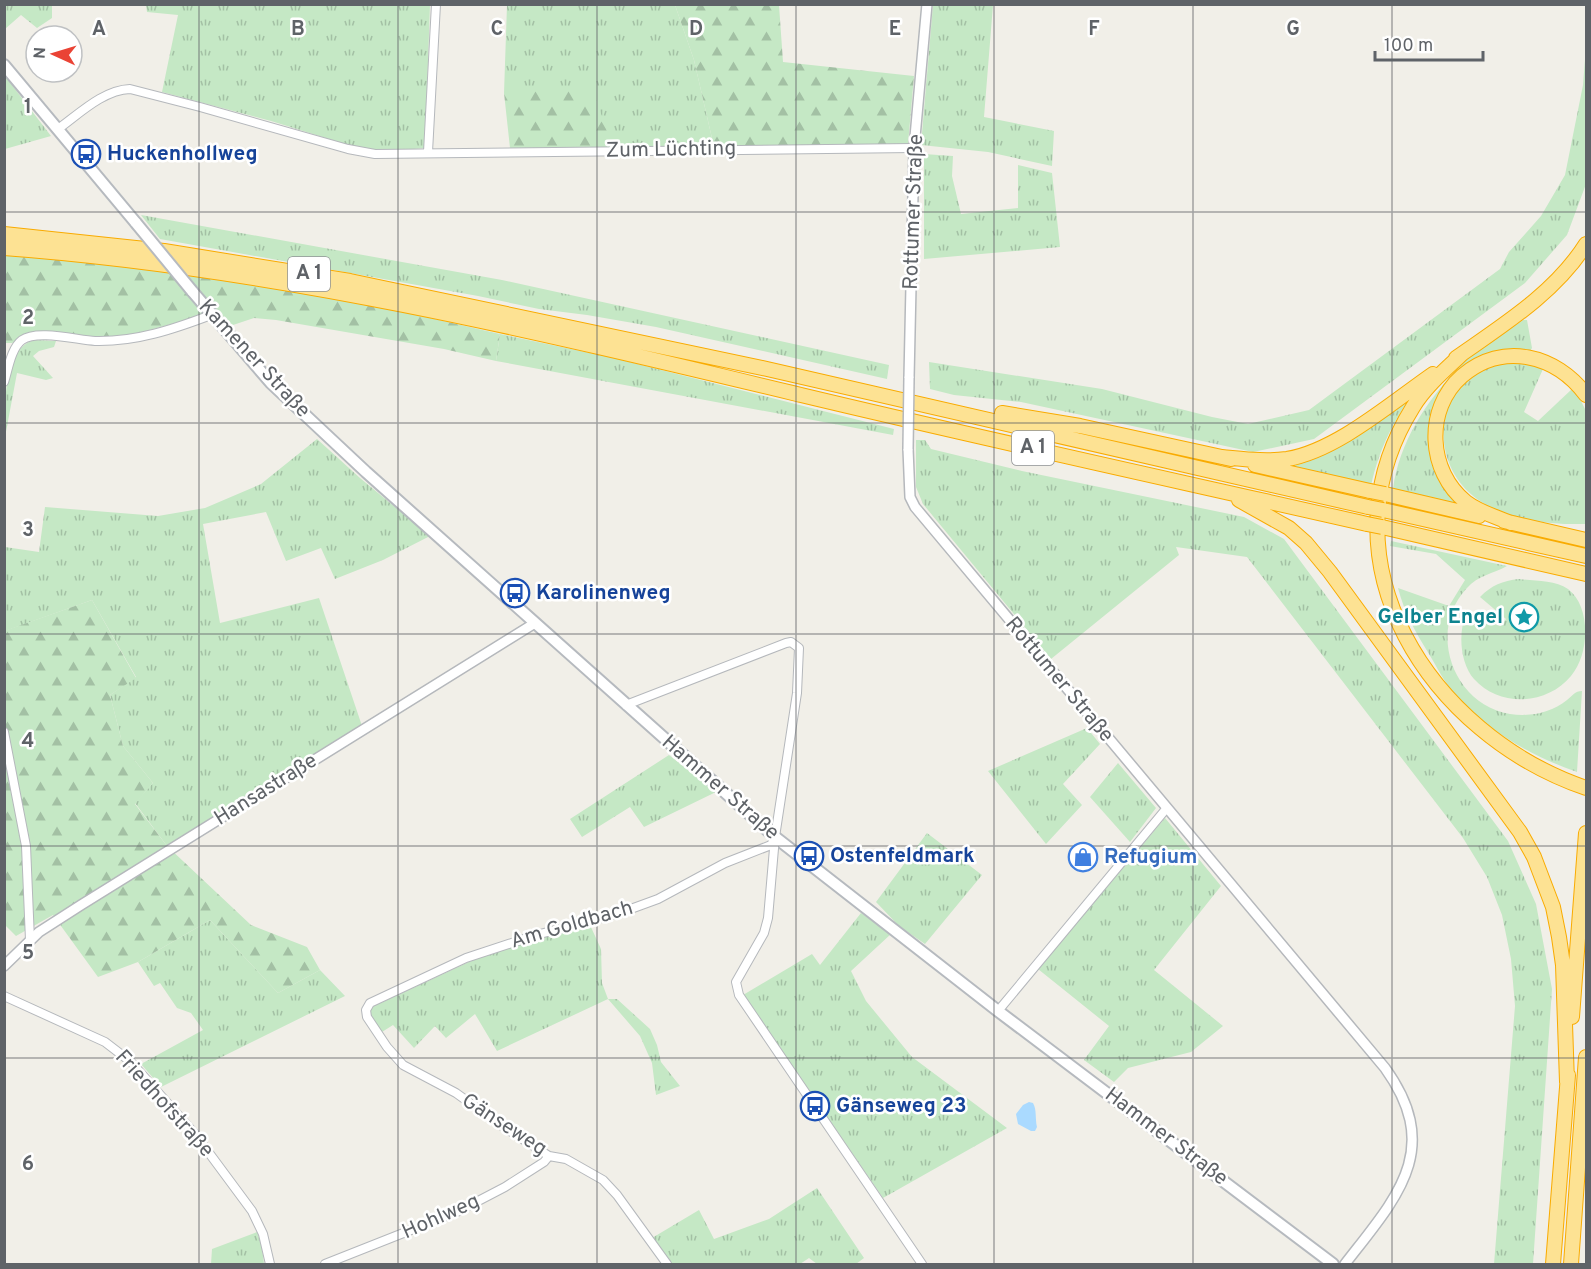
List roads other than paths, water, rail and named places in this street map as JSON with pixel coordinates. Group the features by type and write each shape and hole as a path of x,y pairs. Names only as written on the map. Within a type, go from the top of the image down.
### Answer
{"highway":[{"name":"A 1","path":"4,234 164,251 350,281 622,337 943,408 1587,556"},
{"path":"1222,457 1259,460 1286,459 1310,453 1348,433 1526,308 1576,261 1587,244"},
{"name":"A 1","path":"4,248 154,264 352,296 585,345 1586,574"},
{"path":"1462,354 1432,382 1414,405 1390,455 1382,481 1377,520 1381,572 1391,606 1402,630 1416,655 1445,693 1468,717 1502,745 1527,761 1587,788"},
{"path":"1511,523 1482,512 1467,503 1445,478 1438,462 1435,443 1436,423 1450,389 1461,377 1488,362 1505,357 1520,357 1538,359 1553,365 1566,373 1587,395"},
{"path":"943,408 983,411 1080,426 1587,540"},
{"path":"1221,491 1270,516 1289,528 1306,543 1520,832 1534,857 1544,882 1559,937 1563,965 1567,1083"},
{"path":"1553,1264 1587,833"},
{"path":"1571,1264 1587,1057"},
{"path":"1576,1198 1587,1155"}],"main road":[{"name":"Kamener Straße","path":"4,65 211,315 271,383 534,623"},
{"name":"Hammer Straße","path":"534,623 775,837 998,1011 1333,1264"}],"street":[{"path":"428,152 436,4"},
{"name":"Rottumer Straße","path":"927,4 914,148 909,497 1166,809 1385,1068 1401,1093 1407,1106 1412,1138 1408,1172 1389,1208 1345,1264"},
{"name":"Zum Lüchting","path":"58,129 109,93 130,89 348,149 375,154 914,148"},
{"path":"4,382 15,350 22,340 27,338 45,336 99,341 132,338 172,329 211,315"},
{"name":"Hansastraße","path":"4,966 30,940 81,905 534,623"},
{"path":"626,705 786,643 799,648 797,693 775,837 768,918 760,940 738,977 736,986 737,991 922,1264"},
{"path":"4,732 27,846 30,940"},
{"path":"998,1011 1166,809"},
{"name":"Am Goldbach","path":"366,1010 369,1003 466,958 536,935 617,914 658,899 725,863 771,845 775,837"},
{"name":"Friedhofstraße","path":"4,996 105,1042 131,1062 195,1134 252,1211 263,1234 270,1264"},
{"name":"Gänseweg","path":"366,1010 387,1047 403,1065 456,1093 549,1156 566,1159 603,1180 667,1264"},
{"name":"Hohlweg","path":"325,1264 459,1210 505,1187 544,1162 549,1156"}],"water":[{"path":"1033,1103 1035,1109 1037,1127 1035,1131 1018,1124 1016,1114 1023,1105"}],"place":[{"name":"Huckenhollweg","path":"86,154"},
{"name":"Karolinenweg","path":"515,593"},
{"name":"Gelber Engel","path":"1524,617"},
{"name":"Ostenfeldmark","path":"809,856"},
{"name":"Refugium","path":"1083,857"},
{"name":"Gänseweg 23","path":"815,1106"}]}
